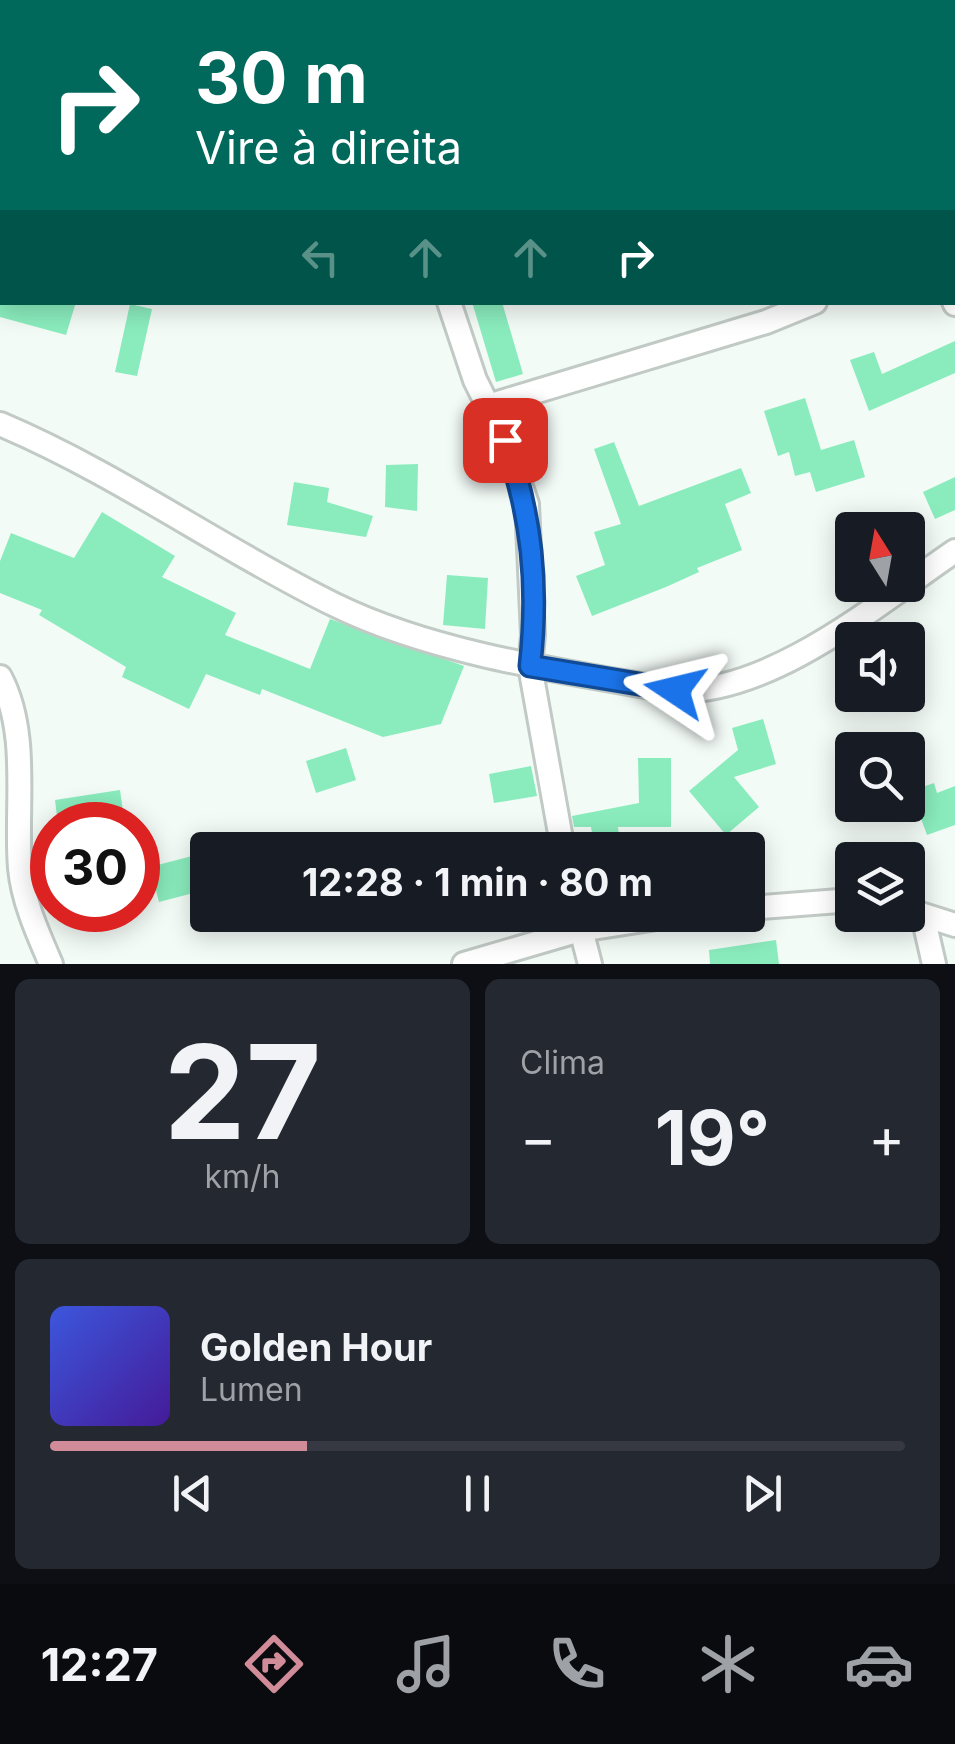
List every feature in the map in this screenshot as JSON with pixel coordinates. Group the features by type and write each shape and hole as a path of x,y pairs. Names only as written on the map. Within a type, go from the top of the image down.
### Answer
{"street":[{"path":"450,305 527,504 533,634 530,666 561,832"},
{"path":"488,406 766,322 808,305"},
{"path":"0,424 110,475 339,607 470,652 675,690 704,691 740,682 862,616 955,551"},
{"path":"0,678 6,690 18,756 20,872 32,920 51,964"},
{"path":"765,907 835,901"},
{"path":"925,916 955,925"},
{"path":"464,964 554,932"},
{"path":"581,932 590,964"},
{"path":"923,932 934,964"}],"building":[{"path":"0,305 75,305 66,335 0,317"},
{"path":"130,305 152,309 137,376 115,372"},
{"path":"473,305 503,305 523,374 496,382"},
{"path":"955,341 955,373 869,411 850,360 874,352 882,374"},
{"path":"805,398 821,450 854,440 865,477 816,492 810,472 795,476 789,452 778,456 764,411"},
{"path":"614,442 639,506 741,468 751,493 725,504 742,550 697,568 699,572 666,587 592,616 576,576 605,565 594,532 621,524 594,449"},
{"path":"418,464 417,511 385,507 386,465"},
{"path":"955,477 955,510 935,519 923,492"},
{"path":"294,482 329,488 327,502 373,516 366,537 287,525"},
{"path":"102,512 175,556 162,577 236,613 225,635 310,669 330,619 464,666 441,724 383,737 262,689 260,695 206,674 189,709 122,677 126,667 39,615 42,610 0,593 0,561 11,533 74,558"},
{"path":"447,575 488,578 485,629 443,625"},
{"path":"763,719 776,764 734,777 759,807 730,832 723,832 689,791 738,750 732,728"},
{"path":"346,748 356,780 316,793 306,761"},
{"path":"638,758 671,758 671,827 618,827 619,832 592,832 591,827 574,827 572,816 639,803"},
{"path":"531,766 537,796 494,803 489,774"},
{"path":"934,783 937,793 955,786 955,825 927,835 922,822 925,786"},
{"path":"120,790 122,802 55,802"},
{"path":"190,857 190,894 160,902 160,864"},
{"path":"776,940 779,964 710,964 709,950"}],"route":[{"path":"505,440 527,504 532,565 530,666 675,690"}]}
